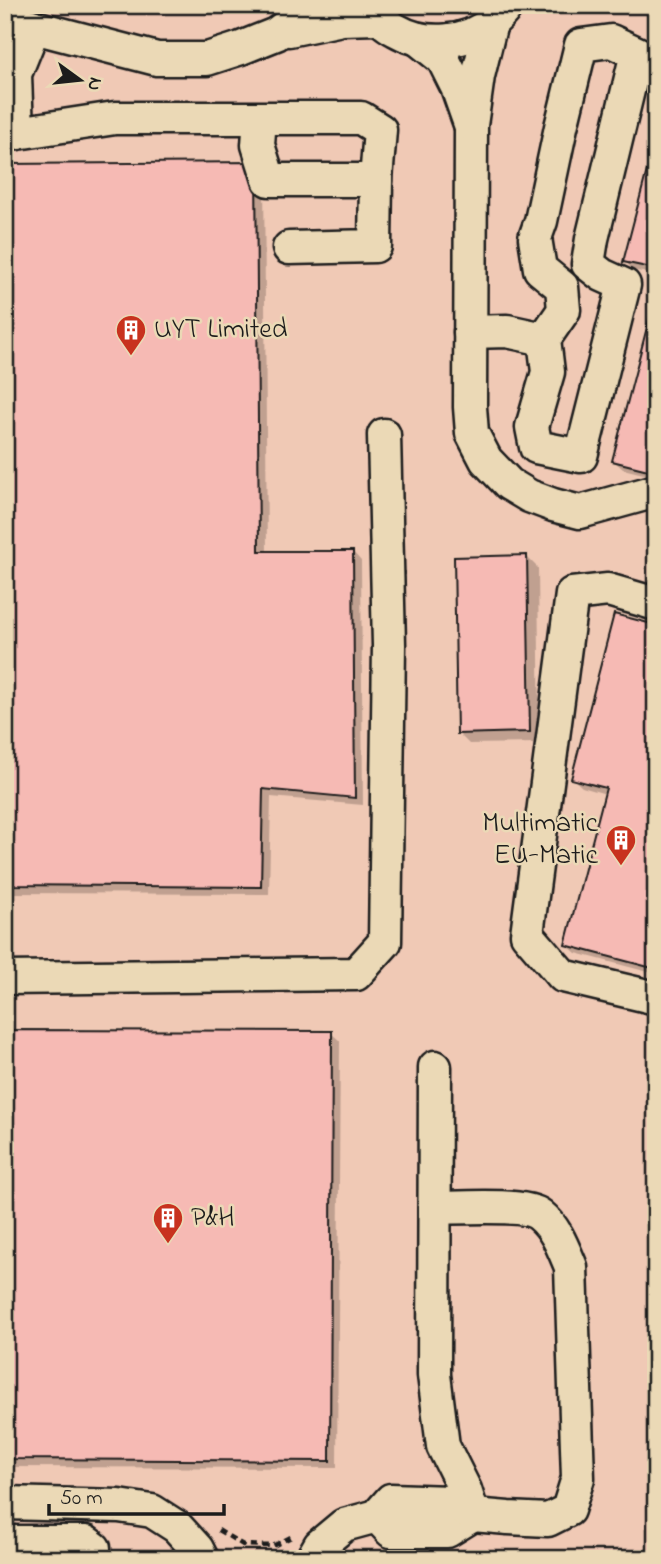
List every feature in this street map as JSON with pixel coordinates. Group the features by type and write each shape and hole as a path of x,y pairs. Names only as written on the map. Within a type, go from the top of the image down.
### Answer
{"street":[{"path":"281,32 314,5"},
{"path":"289,248 376,246 376,180 380,130 361,118 115,118 11,133 10,74 19,22 157,59 207,59 281,32 373,12 397,31 418,39 444,41 469,36 500,14"},
{"path":"500,14 478,76 471,125 472,433 486,460 509,484 529,496 553,505 580,512 656,491"},
{"path":"418,39 443,59 471,125"},
{"path":"562,287 588,264 592,239 646,56 611,41 581,45 535,238 540,269 562,287 565,310 544,339 548,372 532,427 536,447 581,456 624,285 602,275 588,264"},
{"path":"261,118 258,145 269,180 376,180"},
{"path":"470,332 507,331 544,339"},
{"path":"5,978 356,974 385,942 389,645 384,435"},
{"path":"656,604 608,590 572,594 527,934 563,976 656,998"},
{"path":"435,1067 434,1375 443,1446 473,1515"},
{"path":"314,1555 320,1545 344,1525 377,1516 391,1500 449,1502 473,1515 548,1520 568,1510 578,1478 571,1267 560,1239 538,1213 509,1207 435,1208"},
{"path":"5,1503 119,1506 152,1511 177,1527 197,1551"},
{"path":"5,1542 86,1542 94,1548 94,1559"}],"path":[{"path":"197,1551 208,1523 243,1545 273,1546 297,1534 314,1555"}],"shaded area":[{"path":"5,5 656,5 656,1559 5,1559"}],"building":[{"path":"656,136 656,269 623,262"},
{"name":"UYT Limited","path":"256,162 259,551 353,551 355,798 263,789 261,887 5,885 5,164"},
{"path":"656,293 656,472 612,461"},
{"path":"527,555 530,732 457,734 454,557"},
{"name":"Multimatic EU-Matic","path":"614,614 656,625 656,969 565,945 606,788 571,779"},
{"name":"P&H","path":"5,1030 332,1031 330,1461 5,1459"}],"place":[{"name":"UYT Limited","path":"131,357"},
{"name":"Multimatic EU-Matic","path":"621,867"},
{"name":"P&H","path":"168,1245"}]}
